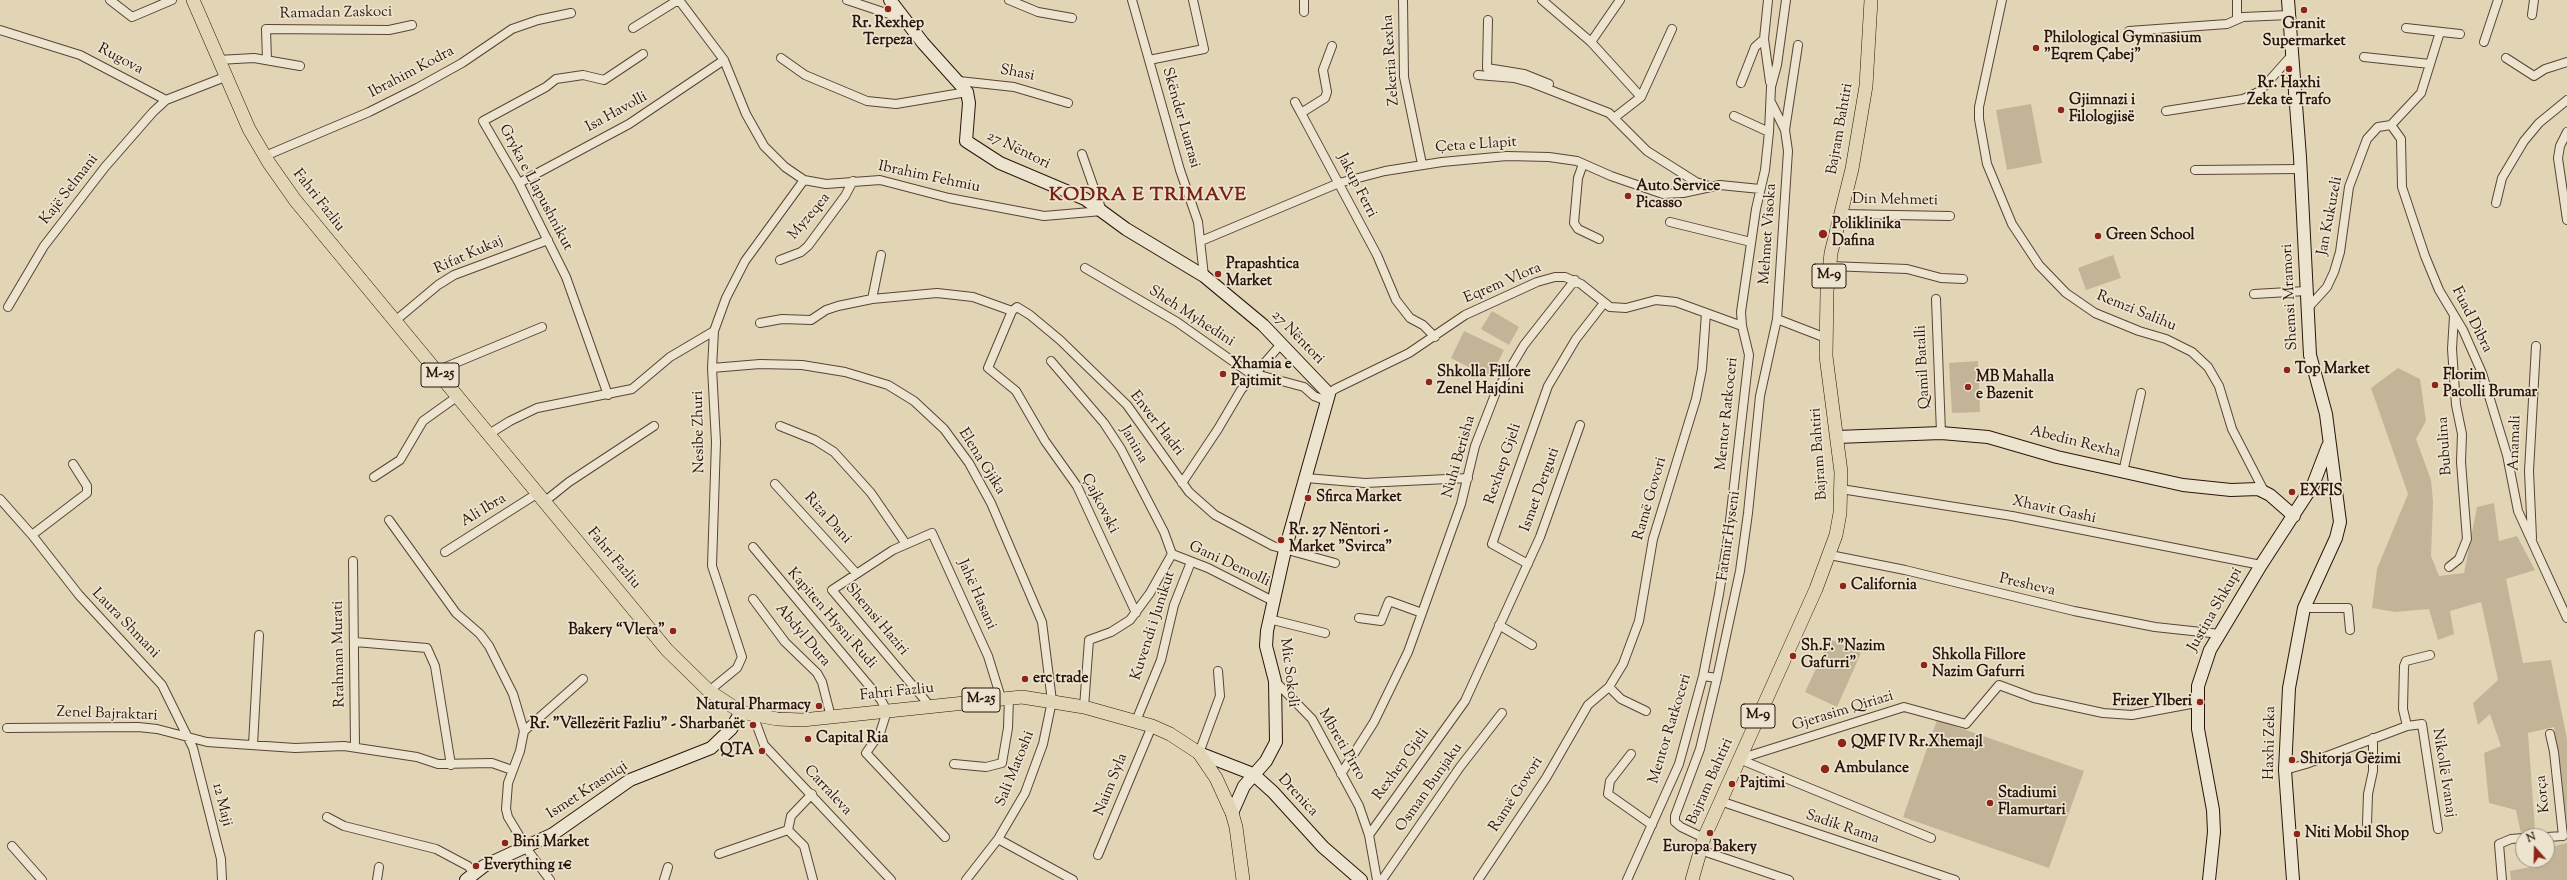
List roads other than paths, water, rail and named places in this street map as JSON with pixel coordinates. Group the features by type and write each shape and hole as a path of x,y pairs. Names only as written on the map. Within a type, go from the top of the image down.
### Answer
{"main road":[{"name":"Fahri Fazliu","path":"193,0 248,129 295,200 667,650 709,691 747,713 783,719 831,717 1005,698 1052,701 1084,707 1152,726 1170,734 1199,754 1216,778 1232,813 1242,880"},
{"name":"Bajram Bahtiri","path":"1692,880 1702,844 1830,554 1836,535 1841,489 1826,338 1830,266 1840,214 1852,169 1866,86 1871,0"}],"street":[{"path":"110,0 132,17 172,0"},
{"name":"Ibrahim Fehmiu","path":"634,28 679,0 724,60 746,114 764,146 785,167 804,180 826,184 880,180 949,198 1044,216 1102,211"},
{"path":"846,0 904,19"},
{"path":"1009,0 1038,12 1072,18"},
{"name":"Skënder Luarasi","path":"1132,0 1180,170 1193,205 1201,241 1204,276"},
{"name":"Skënder Luarasi","path":"1149,60 1204,49 1193,0"},
{"path":"1304,0 1304,12"},
{"name":"Zekeria Rexha","path":"1403,0 1404,77 1422,164"},
{"path":"1542,0 1591,42 1641,97"},
{"path":"1591,42 1620,0"},
{"path":"1768,0 1764,39 1771,87"},
{"name":"Mentor Ratkoceri","path":"1626,880 1652,825 1678,764 1703,676 1728,538 1749,355 1740,319 1769,132 1771,87 1777,65 1786,0"},
{"name":"Remzi Salihu","path":"2002,0 1978,107 1987,164 2012,224 2039,265 2066,293 2094,313 2139,331 2166,339 2192,352 2208,367 2219,386 2232,429 2264,491"},
{"path":"2237,0 2237,19"},
{"name":"Shemsi Mramori","path":"2288,0 2300,169 2310,355 2326,414 2328,445"},
{"path":"2484,42 2498,0"},
{"path":"2532,14 2534,0"},
{"path":"781,58 805,75 867,102 896,104 967,92 959,81 923,44 904,19 895,3"},
{"name":"Ibrahim Kodra","path":"265,156 369,112 417,88 462,63 512,29 538,20 571,13"},
{"path":"2129,31 2228,24 2237,19 2289,15"},
{"path":"1488,20 1487,68 1537,78 1570,97"},
{"name":"Ramadan Zaskoci","path":"267,60 266,29 389,30 412,25"},
{"path":"2406,28 2460,34"},
{"path":"1614,118 1641,97 1672,29"},
{"name":"Rugova","path":"0,30 80,56 166,100"},
{"name":"Jan Kukuzeli","path":"2307,309 2327,287 2334,272 2340,252 2349,187 2367,139 2378,127 2391,125 2421,93 2440,32"},
{"path":"1741,83 1755,47 1764,39"},
{"path":"1785,130 1798,45"},
{"path":"1301,113 1324,98 1327,92 1323,70 1332,46"},
{"name":"Gryka e Llapushnikut","path":"608,395 580,311 548,240 519,183 483,121 556,79 583,75 604,80 643,54"},
{"path":"2166,111 2243,99 2260,91 2292,55"},
{"path":"2364,57 2430,64"},
{"path":"218,60 237,58 267,60 300,66"},
{"path":"2506,58 2534,76 2545,69 2567,62"},
{"name":"Isa Havolli","path":"519,183 629,124 724,60"},
{"path":"1478,75 1514,78 1570,97 1609,113 1647,151 1696,182 1709,186"},
{"path":"166,100 225,77"},
{"name":"Shasi","path":"959,81 1014,87 1068,103"},
{"name":"27 Nëntori","path":"967,92 969,103 966,140 1000,163 1071,192 1102,211 1126,229 1204,276 1252,315 1281,344 1328,398"},
{"name":"Kajë Selmani","path":"8,307 44,246 106,167 166,100"},
{"path":"2496,204 2502,178 2524,141 2539,123 2567,100"},
{"name":"Jakup Ferri","path":"1295,102 1377,255 1396,300 1410,318 1423,325 1435,337"},
{"name":"Mehmet Visoka","path":"1771,102 1785,130 1788,142 1777,319"},
{"path":"1734,116 1769,132"},
{"name":"Fuad Dibra","path":"2391,125 2397,131 2403,147 2400,174 2406,204 2439,290 2454,316 2482,373 2507,455 2518,510 2567,618"},
{"path":"2567,132 2560,146 2558,158 2567,220"},
{"path":"1082,154 1102,211"},
{"name":"Çeta e Llapit","path":"1201,241 1339,183 1385,170 1422,164 1528,156 1570,160 1663,194 1683,193 1709,186 1731,185 1760,189"},
{"path":"1583,164 1578,178 1574,223 1578,230 1599,239"},
{"path":"2195,170 2300,169"},
{"name":"Nesibe Zhuri","path":"709,691 737,668 742,657 712,566 716,442 712,368 714,331 726,298 745,261 804,180"},
{"name":"Myzeqea","path":"780,260 802,252 808,246 846,196 854,182"},
{"name":"Din Mehmeti","path":"1840,214 1950,216"},
{"path":"1670,222 1751,242"},
{"name":"Rifat Kukaj","path":"395,320 438,285 454,275 518,249 548,240"},
{"path":"872,299 881,255"},
{"path":"1830,266 1907,270 1941,278 1963,279"},
{"name":"Sheh Myhedini","path":"1085,268 1177,322 1243,369 1255,374 1304,387 1314,396 1328,398"},
{"name":"Eqrem Vlora","path":"1328,398 1335,389 1409,353 1435,337 1465,314 1537,282 1556,277 1575,280"},
{"path":"1575,280 1610,307 1626,308 1656,300 1666,300 1687,305 1706,314 1742,326"},
{"name":"Nuhi Berisha","path":"1341,774 1362,745 1408,652 1459,512 1473,452 1485,418 1511,364 1575,280"},
{"path":"2254,294 2306,292"},
{"name":"Enver Hadri","path":"760,323 782,319 811,320 832,307 872,299 930,293 956,294 994,302 1012,311 1017,307 1042,324 1127,405 1182,482 1199,502 1226,523 1285,550"},
{"name":"Qamil Batalli","path":"1936,299 1941,433"},
{"name":"Rexhep Gjeli","path":"1369,835 1465,701 1528,564 1492,544 1548,386 1573,344 1604,303"},
{"name":"Çajkovski","path":"1012,311 988,368 1016,391 1045,441 1081,494 1136,613"},
{"name":"Ramë Govori","path":"1478,880 1546,778 1588,705 1609,687 1622,664 1641,614 1653,539 1696,399 1702,369 1706,314"},
{"name":"Bubulina","path":"2449,567 2461,555 2467,539 2461,462 2462,434 2456,405 2452,349 2454,316"},
{"path":"1777,319 1826,338"},
{"name":"Fatmir Hyseni","path":"1777,319 1760,396 1748,512 1740,571 1700,749 1675,816 1675,822 1702,844 1788,880"},
{"path":"436,371 542,327"},
{"path":"489,434 510,420 537,408 570,400 608,395 632,389 670,357 714,331"},
{"path":"1182,482 1242,390 1281,344"},
{"name":"Anamali","path":"2532,541 2529,471 2536,346"},
{"name":"Janina","path":"1051,361 1104,423 1121,448 1164,532 1172,554"},
{"name":"Elena Gjika","path":"712,368 781,364 845,372 888,385 914,400 930,414 957,446 972,469 991,504 1038,608 1044,634 1052,701"},
{"path":"1744,394 1760,396"},
{"path":"2123,472 2141,394"},
{"path":"374,477 400,460 423,421 458,396"},
{"name":"Mic Sokoli","path":"1232,813 1238,797 1252,774 1266,761 1276,742 1275,681 1266,646 1269,619 1285,550 1328,398"},
{"name":"Ismet Derguti","path":"1528,564 1580,425"},
{"path":"541,498 569,482 654,426"},
{"path":"780,426 815,440 834,452 871,493 906,544"},
{"name":"Abedin Rexha","path":"1837,437 1941,433 1988,437 2057,457 2183,485 2264,491"},
{"name":"Justina Shkupi","path":"2209,880 2214,832 2213,810 2198,729 2196,703 2203,666 2261,565 2313,485 2328,445"},
{"name":"Haxhi Zeka","path":"2293,880 2285,770 2289,688 2304,608 2336,538 2340,522 2328,445"},
{"path":"32,536 87,493 87,486 73,464"},
{"path":"1306,478 1365,483 1468,478"},
{"name":"Riza Dani","path":"775,484 856,573"},
{"name":"Xhavit Gashi","path":"1841,489 2012,516 2261,565"},
{"path":"2264,491 2294,516"},
{"name":"Ali Ibra","path":"445,552 541,498"},
{"name":"Laura Shmani","path":"0,499 114,636 154,675 170,699 188,737"},
{"path":"389,520 456,613 480,634 489,646 513,694 524,731"},
{"name":"Jahë Hasani","path":"906,544 932,532 988,656 1005,698"},
{"name":"Shemsi Haziri","path":"906,544 856,573 832,590 930,706"},
{"name":"Kapiten Hysni Rudi","path":"753,547 874,691 887,711"},
{"path":"1285,550 1335,563"},
{"name":"Gani Demolli","path":"1084,707 1089,640 1122,626 1136,613 1172,554 1208,568 1273,601"},
{"name":"Presheva","path":"1830,554 1905,570 2074,611 2155,627 2220,634"},
{"name":"Rrahman Murati","path":"352,561 355,747"},
{"name":"Kuvendi i Junikut","path":"1136,721 1161,660 1176,599 1191,562"},
{"name":"Abdyl Dura","path":"754,599 785,642 817,673 831,717"},
{"path":"1359,618 1381,622 1389,601 1422,613"},
{"path":"2304,608 2348,608 2350,630"},
{"name":"Mic Sokoli","path":"1269,619 1325,633"},
{"path":"1499,626 1532,645"},
{"path":"253,745 258,635"},
{"path":"354,642 421,646 427,648 435,666 452,765"},
{"path":"2407,726 2403,709 2404,666 2406,661 2430,655"},
{"path":"1199,754 1220,696 1218,671"},
{"path":"1703,676 1717,678"},
{"path":"550,880 525,845 508,817 506,809 508,783 524,731 583,679"},
{"name":"Mbreti Pirro","path":"1275,681 1312,719 1359,806 1369,835 1377,880"},
{"name":"Gjerasim Qiriazi","path":"1739,759 1904,707 1966,724 1999,685 2034,698 2103,713 2132,715 2196,703"},
{"path":"1609,687 1621,699 1646,710"},
{"path":"954,764 986,767 1002,763 1008,728 1005,698"},
{"name":"Sali Matoshi","path":"966,880 998,840 1013,816 1030,779 1043,744 1052,701"},
{"path":"887,711 880,733 866,753 945,837"},
{"name":"Carraleva","path":"747,713 764,744 891,880"},
{"name":"Ismet Krasniqi","path":"470,876 525,845 553,834 630,780 712,748 747,713"},
{"name":"Osman Bunjaku","path":"1382,880 1460,767 1502,713"},
{"name":"Nikollë Ivanaj","path":"2285,770 2306,764 2407,726 2422,724 2438,829"},
{"name":"Naim Syla","path":"1098,855 1152,726"},
{"name":"Zenel Bajraktari","path":"7,728 138,727 208,742 253,745 355,747 452,765 492,763 512,770"},
{"name":"Korça","path":"2550,734 2554,752 2563,836 2555,836"},
{"name":"12 Maji","path":"188,737 193,748 221,859 222,880"},
{"path":"2367,824 2368,794 2374,771 2373,738"},
{"name":"Drenica","path":"1199,754 1252,774 1273,792 1323,847 1361,880"},
{"name":"Mentor Ratkoceri","path":"1631,754 1610,781 1608,794 1652,825"},
{"path":"1739,759 1931,838"},
{"path":"788,830 791,816 812,794"},
{"name":"Sadik Rama","path":"1720,801 1955,880"},
{"path":"327,817 344,826 436,849 468,866 470,876"},
{"path":"719,854 788,830"},
{"path":"788,830 804,846 813,880"},
{"path":"2502,880 2499,844 2515,839"},
{"path":"998,840 1073,880"},
{"path":"12,846 42,880"},
{"path":"377,880 379,867"},
{"path":"664,880 668,867"}],"place":[{"name":"Rr. Rexhep Terpeza","path":"888,9"},
{"name":"Granit Supermarket","path":"2304,10"},
{"name":"Philological Gymnasium \"Eqrem Çabej\"","path":"2036,48"},
{"name":"Rr. Haxhi Zeka te Trafo","path":"2289,69"},
{"name":"Gjimnazi i Filologjisë","path":"2061,110"},
{"name":"Auto Service Picasso","path":"1628,196"},
{"name":"Poliklinika Dafina","path":"1823,234"},
{"name":"Green School","path":"2098,236"},
{"name":"Prapashtica Market","path":"1218,274"},
{"name":"Top Market","path":"2287,370"},
{"name":"Xhamia e Pajtimit","path":"1223,374"},
{"name":"Shkolla Fillore Zenel Hajdini","path":"1429,382"},
{"name":"Florim Pacolli Brumar","path":"2435,385"},
{"name":"MB Mahalla e Bazenit","path":"1968,387"},
{"name":"EXFIS","path":"2292,492"},
{"name":"Sfirca Market","path":"1308,498"},
{"name":"Rr. 27 Nëntori - Market \"Svirca\"","path":"1281,540"},
{"name":"California","path":"1843,586"},
{"name":"Bakery “Vlera”","path":"673,631"},
{"name":"Sh.F. \"Nazim Gafurri\"","path":"1793,656"},
{"name":"Shkolla Fillore Nazim Gafurri","path":"1924,665"},
{"name":"erc trade","path":"1025,679"},
{"name":"Frizer Ylberi","path":"2200,702"},
{"name":"Natural Pharmacy","path":"819,706"},
{"name":"Rr. \"Vëllezërit Fazliu\" - Sharbanët","path":"753,725"},
{"name":"Capital Ria","path":"808,739"},
{"name":"QMF IV Rr.Xhemajl","path":"1842,743"},
{"name":"QTA","path":"762,751"},
{"name":"Shitorja Gëzimi","path":"2292,760"},
{"name":"Ambulance","path":"1825,769"},
{"name":"Pajtimi","path":"1732,784"},
{"name":"Stadiumi Flamurtari","path":"1990,803"},
{"name":"Europa Bakery","path":"1710,833"},
{"name":"Niti Mobil Shop","path":"2297,834"},
{"name":"Bini Market","path":"505,843"},
{"name":"Everything 1€","path":"476,866"}],"district":[{"name":"KODRA E TRIMAVE","path":"1148,197"}]}
